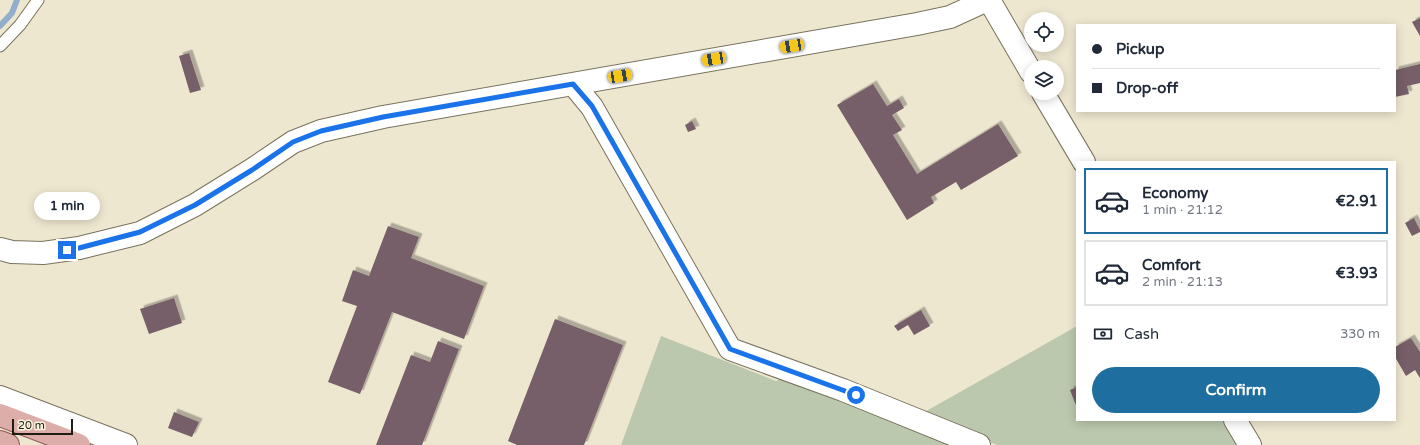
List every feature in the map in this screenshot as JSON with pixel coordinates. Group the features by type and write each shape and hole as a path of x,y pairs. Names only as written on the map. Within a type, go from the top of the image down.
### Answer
{"main road":[{"path":"0,415 79,445"},
{"path":"0,442 8,445"}],"street":[{"path":"0,249 12,252 43,253 79,248 140,232 195,205 252,170 293,142 321,131 383,117 918,24 950,17 988,0 1024,60"},
{"path":"573,84 592,106 730,349 843,390 979,445"},
{"path":"1047,100 1083,161"},
{"path":"0,397 126,445"},
{"path":"1236,421 1250,445"}],"lane":[{"path":"0,46 20,25 38,0"}],"green space":[{"path":"1076,327 1076,421 1229,421 1243,445 997,445 921,414"},
{"path":"661,336 776,381 784,377 965,445 621,445"}],"building":[{"path":"1420,18 1420,36 1412,22"},
{"path":"189,53 201,90 190,93 179,56"},
{"path":"1420,64 1420,83 1407,86 1409,94 1396,97 1396,70"},
{"path":"873,84 887,106 899,99 904,108 892,115 902,130 893,135 917,174 998,124 1018,156 961,190 956,182 931,197 934,203 907,220 837,105"},
{"path":"692,121 696,129 688,132 685,125"},
{"path":"1414,218 1420,232 1412,236 1405,223"},
{"path":"388,226 419,237 411,258 484,286 464,339 392,312 360,394 328,382 357,306 342,301 353,270 369,276"},
{"path":"174,298 182,323 149,334 140,309"},
{"path":"921,310 930,326 914,335 908,325 898,331 894,326"},
{"path":"555,319 623,345 584,445 517,445 508,441"},
{"path":"1411,338 1420,352 1420,378 1415,370 1406,376 1396,359 1396,346"},
{"path":"438,341 459,349 422,445 376,445 411,355 430,362"},
{"path":"1076,387 1076,405 1070,390"},
{"path":"174,412 199,422 192,437 168,428"}],"waterway":[{"path":"0,26 12,13 17,0"}],"route":[{"path":"67,250 140,232 195,205 252,170 293,142 321,131 383,117 573,84 592,106 730,349 856,395"}]}
